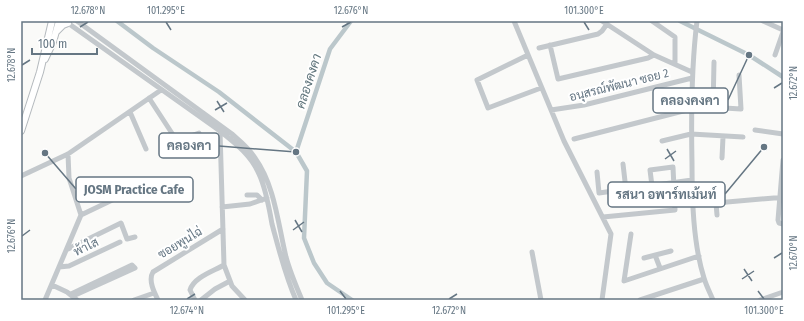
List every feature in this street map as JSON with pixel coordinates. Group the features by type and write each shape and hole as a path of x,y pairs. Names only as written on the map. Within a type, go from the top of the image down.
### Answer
{"main road":[{"path":"40,72 52,21"},
{"path":"21,131 40,72 56,33 59,21"},
{"path":"56,33 66,22"}],"street":[{"path":"77,21 232,134 251,152 264,172 292,277 302,300"},
{"path":"514,21 564,141 610,231 611,239 602,300"},
{"path":"602,21 654,55 692,72"},
{"path":"652,21 676,37 675,64"},
{"path":"697,21 692,72 691,108 693,205 699,256 704,279 713,300"},
{"path":"763,21 783,31 775,55"},
{"path":"66,22 220,131 243,150 259,173 264,199 280,259 296,300"},
{"path":"538,48 598,34 607,24"},
{"path":"550,45 558,78 648,58 654,55"},
{"path":"528,55 477,80 488,108 541,88"},
{"path":"714,62 714,108"},
{"path":"574,139 691,108 741,109 739,75"},
{"name":"อนุสรณ์พัฒนา ซอย 2","path":"551,110 584,105 692,78"},
{"path":"21,176 68,154 161,90"},
{"path":"149,98 177,141 199,133"},
{"path":"130,112 146,148"},
{"path":"755,130 783,134"},
{"path":"220,131 224,265 230,282 235,290 245,300"},
{"path":"662,141 691,134 743,137"},
{"path":"722,158 723,137"},
{"path":"45,300 68,249 81,215 69,178 68,154"},
{"path":"783,160 778,220 779,223 783,224"},
{"path":"623,164 626,190"},
{"path":"603,217 675,210 673,167 650,170 652,186"},
{"path":"597,172 599,193 692,180"},
{"path":"81,215 129,192"},
{"path":"246,195 257,195 264,199"},
{"path":"693,205 781,198"},
{"path":"222,208 250,204 264,199"},
{"path":"716,203 717,215"},
{"path":"68,249 121,223 127,239 135,237"},
{"name":"ซอยพูนไฉ่","path":"158,300 154,293 151,277 154,270 223,229"},
{"path":"631,234 624,281 699,256"},
{"name":"พ้าใส","path":"60,267 69,266 120,242"},
{"path":"644,258 671,251"},
{"path":"532,252 542,300"},
{"path":"655,255 660,268"},
{"path":"52,285 73,297 96,284 132,265 135,268 96,284"},
{"path":"195,300 190,290 191,285 199,278 224,265"},
{"path":"640,300 704,279"},
{"path":"201,300 230,282"},
{"path":"760,300 772,298 783,292"},
{"path":"134,300 154,293"}],"waterway":[{"path":"117,21 153,48 219,92 296,152 307,171 304,238 314,263 327,283 352,300"},
{"name":"คลองคงคา","path":"296,152 330,49 351,21"},
{"name":"คลองคงคา","path":"680,21 749,55 783,77"}],"place":[{"name":"คลองคงคา","path":"749,55"},
{"name":"รสนา อพาร์ทเม้นท์","path":"764,147"},
{"name":"คลองคา","path":"296,152"},
{"name":"JOSM Practice Cafe","path":"45,153"}]}
